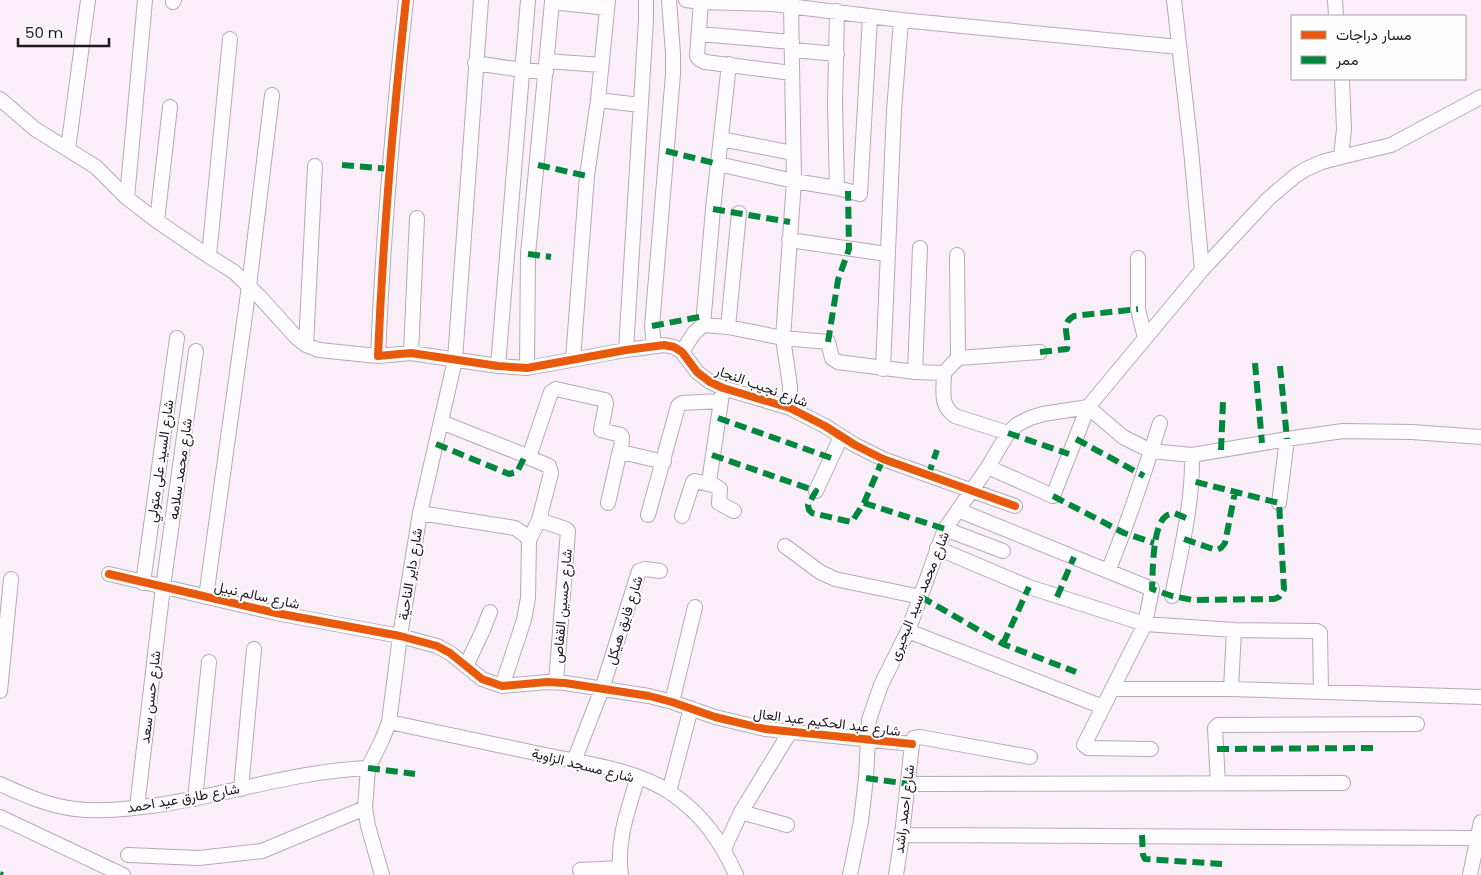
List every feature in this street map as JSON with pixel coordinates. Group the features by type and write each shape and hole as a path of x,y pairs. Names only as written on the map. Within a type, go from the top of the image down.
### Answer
{"street":[{"path":"68,149 88,0"},
{"path":"127,198 145,0"},
{"path":"378,356 392,141 406,0"},
{"name":"شارع داير الناحية","path":"382,875 368,826 365,808 368,768 389,722 400,636 420,513 455,360 481,0"},
{"path":"498,366 528,0"},
{"path":"626,350 646,0"},
{"path":"654,346 652,326 673,74 669,0"},
{"path":"686,0 701,2 773,2 790,6 819,5 837,11 870,17 1179,47"},
{"path":"1174,0 1202,270"},
{"path":"1335,0 1336,15"},
{"path":"527,368 528,254 552,1 608,4 598,100 587,176 573,359"},
{"path":"701,2 699,59 792,73"},
{"path":"790,6 794,182 783,338 790,386 790,408"},
{"path":"837,11 835,104 837,188"},
{"path":"718,164 794,182 860,193 870,17"},
{"path":"883,369 894,110 901,20"},
{"path":"699,34 837,54"},
{"path":"209,256 230,39"},
{"path":"476,62 522,70 546,66 602,65"},
{"path":"0,99 35,129 96,167 127,198 157,221 234,272 306,346 329,351 378,356 411,353 498,366 527,368 654,346 674,347 682,352 694,333 703,325 729,64"},
{"path":"1341,157 1344,129 1342,80"},
{"path":"206,597 249,286 272,95"},
{"path":"988,467 1053,496 1088,408 1202,270 1268,199 1294,176 1306,169 1322,162 1379,149 1402,140 1481,97"},
{"path":"598,100 640,105"},
{"path":"157,221 170,107"},
{"path":"721,139 793,153"},
{"path":"306,346 315,166"},
{"path":"728,327 738,214"},
{"path":"411,353 417,218"},
{"path":"789,240 888,254"},
{"path":"915,372 920,248"},
{"path":"508,249 528,254"},
{"path":"958,255 958,358"},
{"path":"1138,258 1138,309 1145,338"},
{"path":"703,325 728,327 783,338 828,342 828,350 835,360 883,369 944,373"},
{"name":"شارع السيد على متولي","path":"143,583 177,338"},
{"name":"شارع محمد سلامه","path":"163,587 196,352"},
{"name":"شارع نجيب النجار","path":"682,352 697,372 722,395 790,408 883,459 1015,506"},
{"path":"1008,433 955,416 948,411 944,404 944,373 958,358 1040,352"},
{"path":"525,456 530,454 541,426 549,395 553,390 556,389 603,399 606,404 600,430 621,435 622,439 608,503"},
{"path":"648,515 678,406 682,403 722,395 708,480 712,485"},
{"path":"1088,408 1123,437 1151,450 1192,455 1343,431 1378,431 1481,437"},
{"name":"شارع محمد سيد البحيرى","path":"850,875 861,821 866,778 869,720 874,702 908,631 945,529 988,467 1008,433 1018,424 1030,418 1088,408"},
{"path":"441,422 546,464 551,469 538,520 529,540 526,609 521,631 502,686"},
{"path":"1108,571 1124,533 1160,423"},
{"path":"816,491 841,437"},
{"path":"1280,503 1287,439"},
{"path":"620,450 622,453 664,462"},
{"path":"1172,596 1184,538 1192,481 1192,455"},
{"path":"682,516 692,482 695,481 712,485 720,490 719,503 734,511"},
{"path":"958,510 1152,589 1145,624 1085,743 1086,747 1151,749"},
{"path":"420,513 515,528 521,531 529,540"},
{"name":"شارع حسين القفاص","path":"538,520 568,531 556,682"},
{"path":"945,529 1003,551"},
{"path":"785,546 820,572 835,579 921,597"},
{"path":"937,548 1048,594 1145,624 1234,630 1319,631 1321,691"},
{"name":"شارع فايق هيكل","path":"602,689 639,571 645,569 660,571"},
{"name":"شارع سالم نبيل","path":"109,574 276,613 400,636"},
{"path":"0,691 11,579"},
{"name":"شارع حسن سعد","path":"137,807 163,587"},
{"path":"672,702 695,607"},
{"path":"466,666 484,630 490,612"},
{"path":"1231,689 1234,630"},
{"path":"908,631 1103,707"},
{"name":"شارع عبد الحكيم عبد العال","path":"400,636 437,646 450,653 482,679 502,686 556,682 626,692 672,702 740,724 790,732 912,744"},
{"path":"241,789 254,649"},
{"path":"195,799 209,662"},
{"path":"574,761 602,689"},
{"path":"1112,690 1231,689 1481,697"},
{"path":"670,792 691,708"},
{"name":"شارع مسجد الزاوية","path":"389,722 574,761 638,777 670,792 691,808 709,827 724,849 737,875"},
{"path":"1218,783 1215,728 1218,724 1417,724"},
{"path":"724,849 741,812 790,732"},
{"path":"912,744 914,738 920,736 1030,757"},
{"name":"شارع احمد راشد","path":"896,875 909,784 912,744"},
{"name":"شارع طارق عيد احمد","path":"0,784 46,803 76,809 105,810 195,799 318,772 368,768"},
{"path":"580,870 621,872 621,834 638,777"},
{"path":"909,784 1342,783"},
{"path":"128,855 199,858 262,851 365,808"},
{"path":"741,812 787,825"},
{"path":"0,817 123,875"},
{"path":"1470,875 1481,822"},
{"path":"902,835 1478,838"}],"marked path":[{"path":"666,151 718,164"},
{"path":"342,165 390,169"},
{"path":"538,165 587,176"},
{"path":"828,342 838,280 849,249 848,191"},
{"path":"713,209 790,222"},
{"path":"528,254 551,257"},
{"path":"1040,352 1067,349 1066,327 1067,323 1074,316 1138,309"},
{"path":"652,326 704,316"},
{"path":"1255,363 1262,443"},
{"path":"1280,366 1287,439"},
{"path":"1221,450 1223,402"},
{"path":"718,418 831,458"},
{"path":"1008,433 1069,454"},
{"path":"1076,439 1144,476"},
{"path":"436,444 509,474 517,472 525,456"},
{"path":"928,476 937,450"},
{"path":"712,455 816,491 808,505 812,513 851,522 864,503 883,459"},
{"path":"1186,518 1174,513 1167,515 1161,521 1154,550 1152,589 1172,596 1193,600 1274,599 1279,597 1284,589 1279,503 1192,481"},
{"path":"1184,539 1216,550 1221,548 1225,543 1235,492"},
{"path":"1053,496 1124,533 1154,543"},
{"path":"864,503 945,529"},
{"path":"1057,597 1074,557"},
{"path":"1003,644 1029,587"},
{"path":"921,597 1003,644 1076,672"},
{"path":"1217,749 1373,748"},
{"path":"368,768 415,774"},
{"path":"866,778 909,784"},
{"path":"1142,835 1145,859 1222,864"}],"cycle path":[{"path":"406,0 389,178 378,356 411,353 498,366 527,368 626,350 664,345 674,347 682,352 697,372 710,382 723,388 790,408 883,459 1015,506"},
{"path":"109,574 276,613 400,636 437,646 450,653 482,679 502,686 547,682 565,683 649,696 715,717 765,729 912,744"}]}
